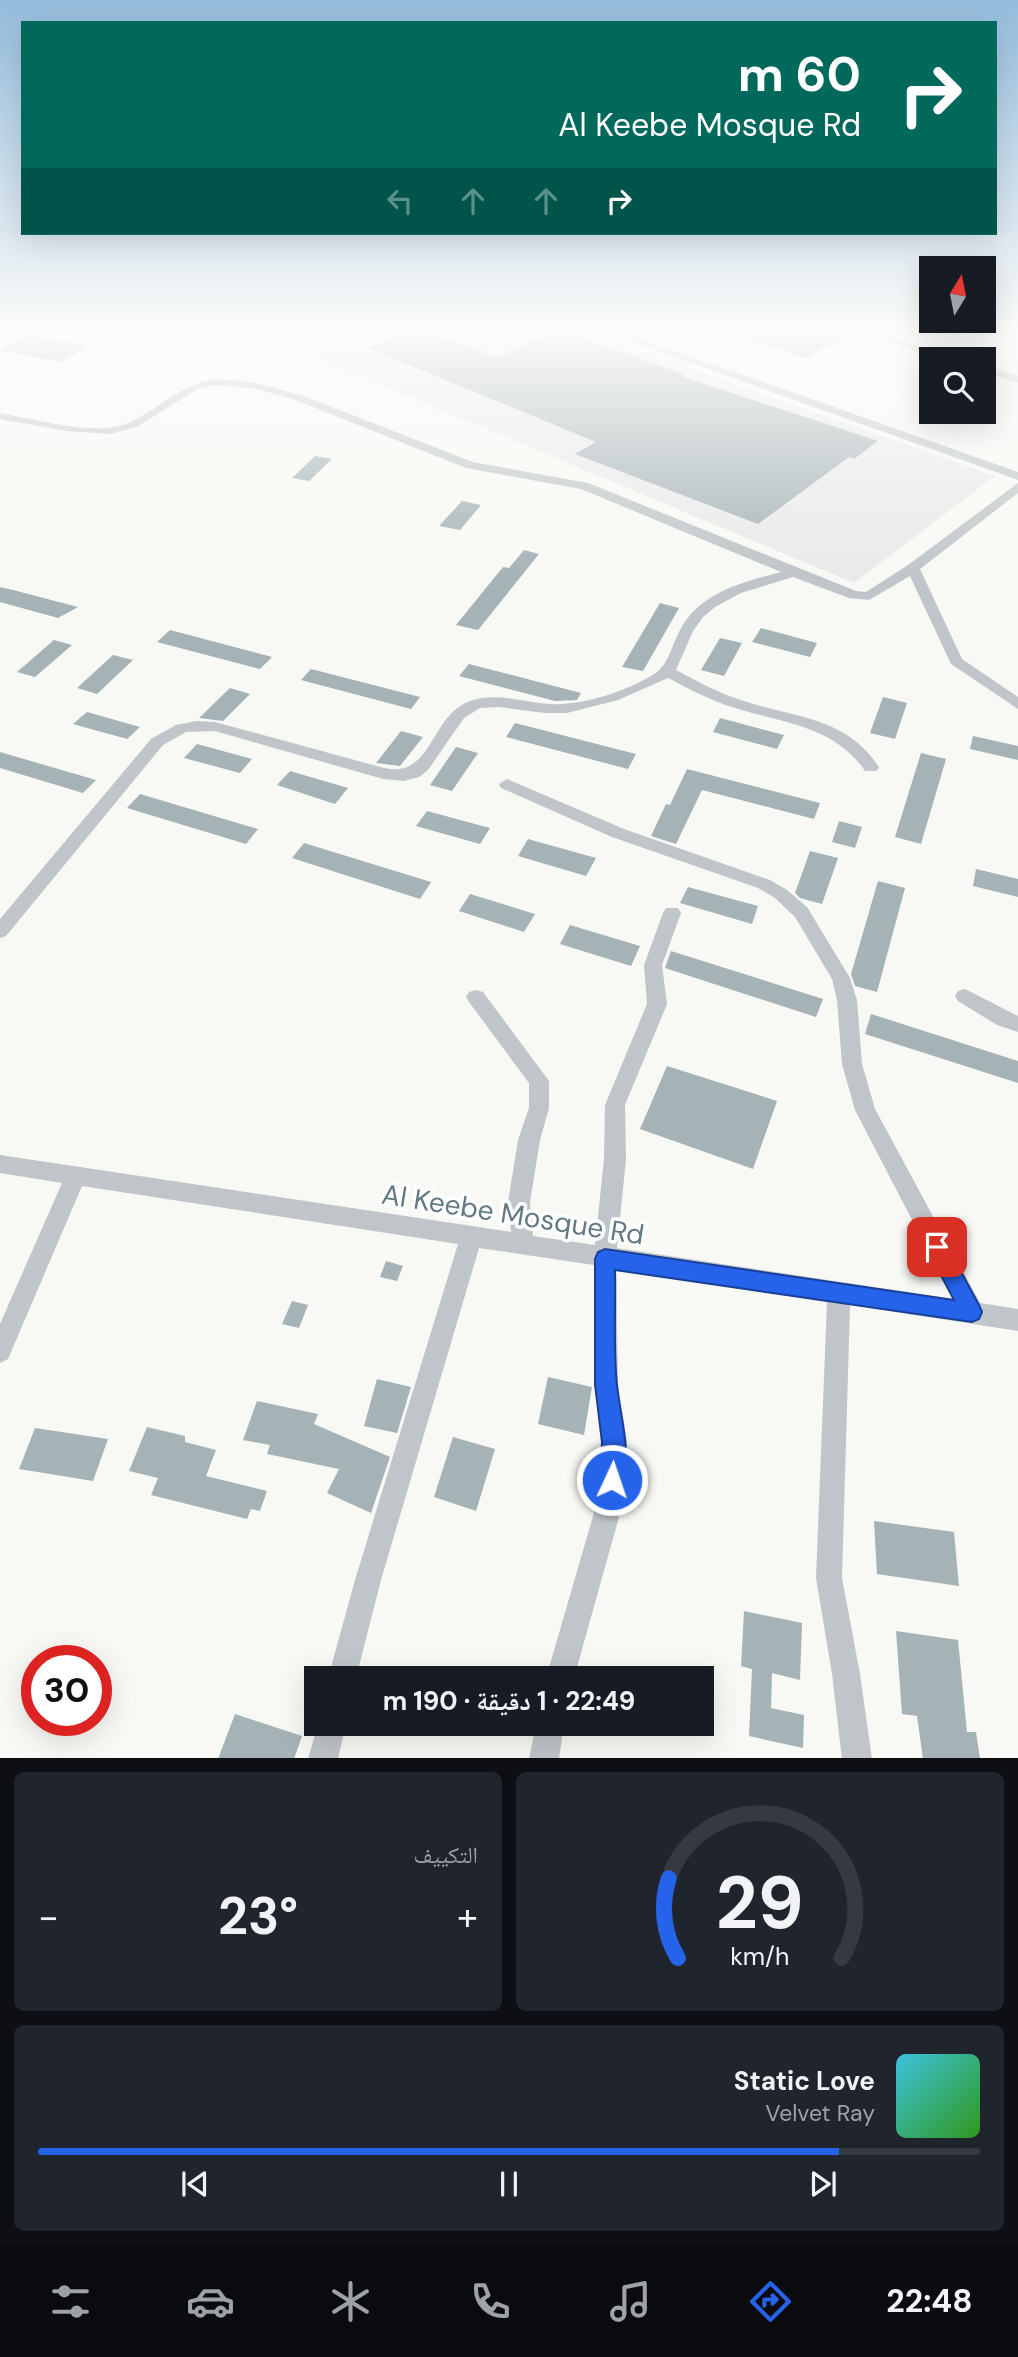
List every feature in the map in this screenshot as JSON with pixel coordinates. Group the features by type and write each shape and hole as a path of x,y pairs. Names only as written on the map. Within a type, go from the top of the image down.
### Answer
{"street":[{"path":"0,416 66,428 110,431 133,425 152,413"},
{"path":"338,413 470,465 584,486 854,595 869,596 913,568 1018,487"},
{"path":"840,413 1018,477"},
{"path":"913,568 956,661 1018,704"},
{"path":"0,931 157,743 172,730 205,724 225,727 378,771 406,776 425,764 455,717 469,706 491,702 571,708 604,699 668,672 688,626 710,604 741,588 795,572"},
{"path":"668,672 738,704 841,737 859,749 871,767"},
{"path":"507,784 618,833 764,884 781,894 801,912 845,988 852,1064 865,1110 972,1312"},
{"path":"563,1666 611,1499 614,1442 606,1384 605,1259 615,1159 615,1105 657,1004 653,965 672,913"},
{"path":"965,996 1004,1020 1018,1024"},
{"path":"475,997 539,1082 539,1108 529,1140 519,1202 523,1245"},
{"name":"Al Keebe Mosque Rd","path":"0,1164 605,1259 1018,1320"},
{"path":"0,1351 76,1176"},
{"path":"345,1666 368,1580 471,1237"},
{"path":"839,1293 829,1578 846,1674 857,1758"},
{"path":"323,1758 329,1736"},
{"path":"544,1758 548,1736"}],"shaded area":[{"path":"449,413 817,413 995,476 854,583"}],"building":[{"path":"526,413 793,413 878,441 854,459 849,457 758,524 575,454 596,442"},
{"path":"315,456 332,459 309,481 292,478"},
{"path":"462,501 481,505 460,530 439,526"},
{"path":"524,550 539,554 478,630 456,625 503,567 509,568"},
{"path":"0,587 78,607 58,618 0,602"},
{"path":"660,603 679,608 643,671 622,667"},
{"path":"761,628 817,643 810,657 752,642"},
{"path":"170,630 272,657 260,669 157,642"},
{"path":"720,638 742,643 724,676 701,670"},
{"path":"54,640 72,645 35,677 17,672"},
{"path":"113,655 133,660 97,694 77,688"},
{"path":"469,664 581,693 577,700 555,701 459,676"},
{"path":"311,669 420,697 411,709 301,680"},
{"path":"230,688 250,694 223,721 199,718"},
{"path":"883,697 907,703 895,739 870,733"},
{"path":"87,712 140,727 127,739 73,724"},
{"path":"720,718 784,735 777,749 713,732"},
{"path":"515,723 636,754 628,769 506,737"},
{"path":"401,731 423,737 400,766 376,763"},
{"path":"973,736 1018,746 1018,760 970,749"},
{"path":"197,744 252,759 240,773 184,758"},
{"path":"456,747 478,753 452,791 430,785"},
{"path":"0,752 96,780 83,793 0,768"},
{"path":"921,753 946,759 921,844 895,837"},
{"path":"687,769 820,803 814,819 702,790 676,844 651,836"},
{"path":"290,771 348,788 335,804 277,785"},
{"path":"140,794 258,829 246,844 127,808"},
{"path":"427,811 490,828 480,844 416,826"},
{"path":"839,821 862,827 855,848 832,842"},
{"path":"528,839 596,858 586,876 518,856"},
{"path":"304,843 431,882 420,899 292,858"},
{"path":"810,851 838,858 822,904 800,898 795,893"},
{"path":"976,869 1018,879 1018,897 973,886"},
{"path":"878,881 905,888 877,992 855,986 851,974"},
{"path":"688,887 758,906 752,924 680,903"},
{"path":"470,894 535,914 524,932 459,911"},
{"path":"570,925 640,946 631,966 560,944"},
{"path":"671,951 823,999 816,1017 665,968"},
{"path":"871,1014 1018,1061 1018,1083 865,1034"},
{"path":"667,1066 777,1101 753,1169 640,1129"},
{"path":"386,1261 403,1266 397,1281 380,1277"},
{"path":"292,1301 308,1305 299,1328 282,1324"},
{"path":"548,1377 592,1387 584,1435 538,1424"},
{"path":"377,1379 411,1387 397,1433 364,1426"},
{"path":"257,1401 318,1414 314,1424 390,1457 371,1513 327,1493 339,1469 267,1454 270,1445 243,1440"},
{"path":"147,1427 185,1436 185,1442 216,1450 206,1476 267,1491 260,1511 251,1509 247,1519 151,1495 158,1478 129,1471"},
{"path":"35,1428 108,1439 93,1481 19,1469"},
{"path":"453,1437 495,1449 476,1511 434,1497"},
{"path":"874,1521 954,1532 959,1586 877,1574"},
{"path":"744,1611 802,1623 800,1680 772,1673 771,1708 804,1715 803,1748 749,1736 752,1669 741,1666"},
{"path":"896,1631 958,1640 967,1732 976,1732 980,1758 923,1758 917,1716 902,1714"},
{"path":"235,1714 302,1736 294,1758 218,1758"}],"route":[{"path":"612,1480 614,1442 606,1384 605,1259 972,1312 937,1247"}]}
